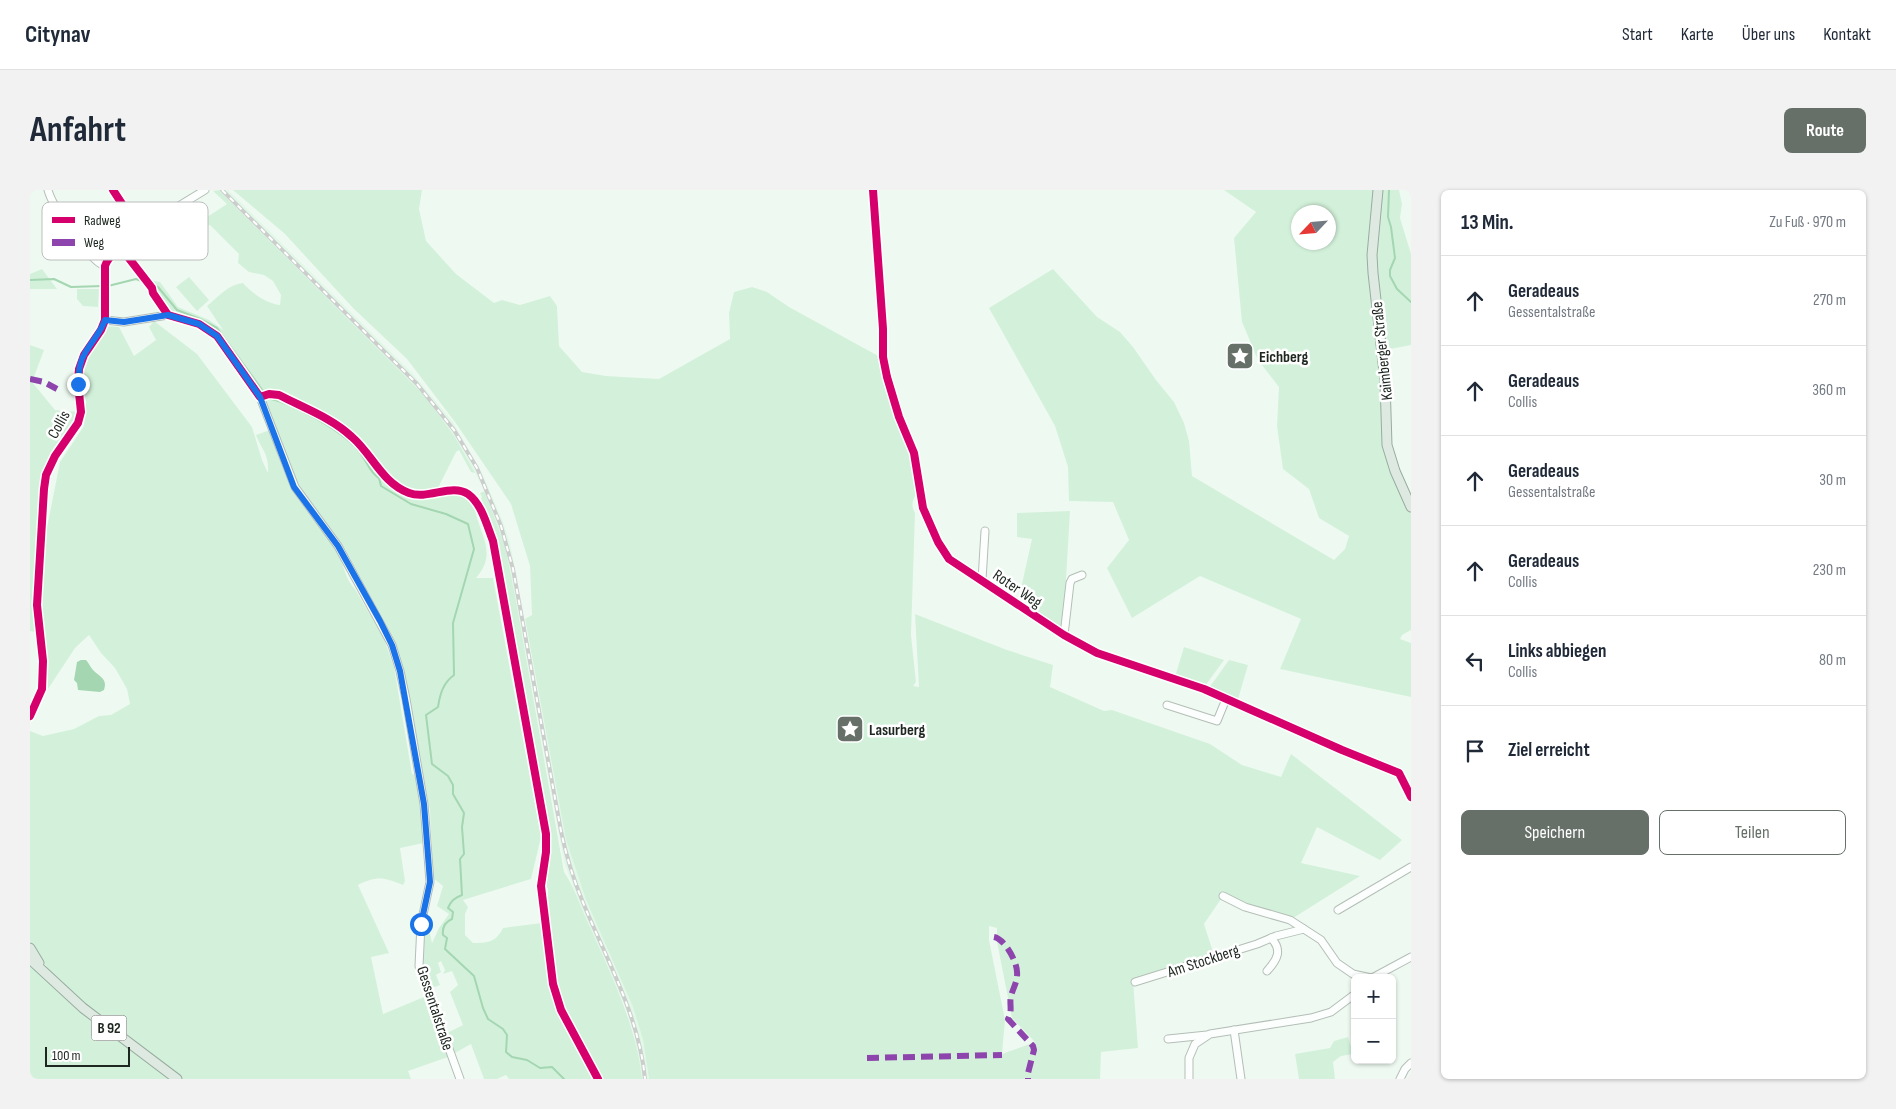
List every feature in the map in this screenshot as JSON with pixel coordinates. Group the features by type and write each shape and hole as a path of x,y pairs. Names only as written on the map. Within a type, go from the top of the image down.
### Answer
{"main road":[{"name":"Kaimberger Straße","path":"1378,190 1372,255 1385,380 1387,446 1395,472 1411,507"},
{"name":"B 92","path":"30,948 54,983 83,1008 178,1079"},
{"name":"B 92","path":"30,959 45,972"}],"street":[{"path":"48,190 54,202"},
{"path":"113,190 121,202"},
{"path":"185,202 205,190"},
{"name":"Roter Weg","path":"874,190 883,329 883,358 886,377 914,453 923,508 935,536 949,559 1064,635 1097,653 1204,690 1399,772 1411,797"},
{"path":"95,260 106,266 107,260"},
{"name":"Collis","path":"30,716 42,689 43,660 37,605 46,474 55,456 78,423 81,412 78,384 79,369 84,354 101,330 105,320 106,266"},
{"name":"Gessentalstraße","path":"105,320 124,322 168,315 199,324 217,336 260,397 294,487 338,546 392,645 406,699 424,804 430,882 421,924 419,966 460,1079"},
{"name":"Roter Weg","path":"982,580 985,531"},
{"name":"Roter Weg","path":"1064,635 1070,583 1072,579 1082,575"},
{"path":"1167,705 1217,720 1226,699"},
{"path":"1338,910 1411,867"},
{"path":"1223,896 1245,906 1290,920 1320,940 1337,963 1353,974"},
{"name":"Am Stockberg","path":"1135,982 1304,929"},
{"path":"1267,971 1279,954 1271,938"},
{"path":"1379,974 1411,958"},
{"path":"1168,1039 1310,1018 1331,1012 1351,997"},
{"path":"1234,1030 1241,1079"},
{"path":"1189,1079 1189,1058 1195,1044 1210,1034"},
{"path":"1400,1079 1405,1069 1411,1063"}],"shaded area":[{"path":"219,190 228,190 412,373 453,422 482,473 510,543 566,840 586,900 633,1007 643,1040 649,1079 642,1079 634,1035 627,1012 582,910 564,862 505,546 485,491 455,437 425,396"},
{"path":"219,190 425,396 455,437 475,473 471,472 459,450 456,452 438,488 423,491 410,490 399,485 389,477 364,446 347,430 323,415 294,401 270,393 262,394 219,334 206,323 172,311 149,280 160,282 178,307 209,320 223,330 207,306 233,286 243,283 260,297 280,305 281,295 273,281 264,275 249,272 238,263 239,254 210,225 208,226 208,216 227,204 213,191"},
{"path":"233,190 422,190 419,209 426,241 456,274 494,303 502,300 520,305 550,296 557,306 559,346 582,372 606,376 659,379 730,339 729,313 734,292 752,287 767,292 789,307 882,358 887,391 912,454 918,491 912,504 915,513 911,635 916,682 913,686 919,687 915,614 1007,650 1053,665 1050,687 1104,711 1112,710 1210,744 1242,765 1281,777 1291,754 1402,840 1380,860 1317,827 1301,863 1360,876 1290,920 1223,896 1204,924 1214,955 1133,980 1138,1048 1101,1052 1100,1079 649,1079 643,1040 633,1007 586,900 566,840 525,619 532,615 530,566 511,504 455,422 407,359 353,308 285,234","holes":["989,926 997,928 997,942 1012,1018 1035,1042 1002,1054 1005,1020 989,940"]},
{"path":"1224,190 1375,190 1367,260 1394,475 1411,514 1411,630 1402,635 1400,639 1411,643 1411,697 1280,669 1301,619 1200,576 1132,618 1107,568 1129,540 1113,502 1069,501 1068,467 1055,426 989,308 1053,269 1097,317 1120,332 1174,402 1184,423 1189,441 1192,476 1334,560 1345,549 1349,536 1319,518 1309,489 1283,469 1277,426 1279,387 1258,360 1242,322 1234,238 1256,212"},
{"path":"1383,190 1399,190 1402,204 1400,218 1411,254 1411,345 1385,350 1376,263 1378,223"},
{"path":"42,269 57,289 30,289 30,274"},
{"path":"189,277 209,300 197,311 176,287"},
{"path":"77,289 99,289 98,307 83,306 77,299"},
{"path":"154,321 197,354 252,427 268,473 266,456 256,435 270,430 282,467 292,488 337,551 349,581 384,639 394,667 412,774 415,775 421,806 424,843 400,848 405,881 403,885 390,880 375,879 358,885 389,953 371,957 383,1014 424,997 448,1057 408,1071 411,1079 182,1079 92,1011 50,972 30,941 30,731 43,736 74,729 99,716 111,715 130,704 127,689 115,668 101,653 89,635 75,648 48,689 41,604 41,579 45,538 60,462 84,426 86,403 83,368 86,356 106,326 119,327 134,356 156,340 149,327"},
{"path":"30,345 44,350 32,382 55,410 81,412 46,475 38,580 41,633 30,631"},
{"path":"271,397 292,403 317,414 350,436 387,480 404,492 427,498 447,492 455,492 466,497 473,504 485,541 487,556 482,570 476,578 493,578 541,837 531,879 463,900 468,907 465,914 465,935 473,943 483,943 494,939 503,928 542,923 550,978 559,1009 595,1079 509,1079 506,1075 497,1079 484,1079 471,1044 453,1054 445,1034 463,1025 450,992 458,985 452,971 443,974 445,970 441,961 438,963 441,972 436,975 440,985 429,989 421,958 423,925 428,925 432,943 439,928 449,914 437,906 443,886 433,878 430,810 396,644 345,549 311,504 291,469 267,406 268,404 265,402 265,398"},
{"path":"485,491 505,546 564,872 575,892 622,1001 634,1039 642,1079 599,1079 562,1009 554,984 544,913 548,901 548,888 541,887 551,840 507,589 498,546 480,493"},
{"path":"1070,511 1063,631 1018,602 1032,539 1017,537 1017,513"},
{"path":"1184,647 1224,660 1205,686 1175,677"},
{"path":"86,660 93,670 103,678 105,683 104,690 100,692 78,690 77,683 74,680 77,662"},
{"path":"1229,660 1248,665 1238,699 1209,688"},
{"path":"30,964 80,1011 171,1079 30,1079"},
{"path":"1348,1037 1351,1047 1351,1054 1341,1056 1333,1062 1335,1079 1299,1079 1295,1054 1330,1048 1334,1041"}],"waterway":[{"path":"1389,190 1388,217 1395,258 1390,270 1390,276 1397,289 1411,302"},
{"path":"30,280 54,279 71,287 103,286"},
{"path":"108,286 136,279 158,287 177,310 217,328 268,398 303,412 329,426 350,442 361,453 373,473 379,478 381,486 411,504 446,514 468,524 474,549 453,623 454,675 443,689 438,707 426,715 432,764 448,776 453,785 453,794 464,813 462,827 464,854 460,859 462,895 453,900 448,908 453,912 452,919 446,923 443,930 443,935 447,938 445,949 474,976 488,1019 503,1029 507,1035 506,1052 512,1057 527,1060 540,1068 552,1067 564,1079"}],"railway":[{"path":"222,190 417,384 454,430 477,468 501,526 513,569 567,858 582,900 629,1010 642,1055 645,1079"}],"marked path":[{"path":"30,379 44,382 57,389"},
{"path":"994,937 1006,946 1013,957 1016,968 1017,978 1011,996 1008,1019 1033,1046 1034,1050 1028,1079"},
{"path":"867,1058 1002,1055"}],"cycle path":[{"path":"113,190 121,202"},
{"path":"873,190 883,329 883,357 887,377 899,417 914,453 923,508 938,542 949,559 1064,635 1097,653 1204,689 1399,773 1411,797"},
{"path":"30,716 42,689 43,661 37,605 46,475 55,456 78,423 81,412 78,383 79,369 84,355 101,330 105,320 105,266 108,260"},
{"path":"130,260 152,288 153,293 168,315 199,324 217,336 260,397 269,394 279,395 336,424 359,444 384,475 409,493 424,495 455,490 462,491 477,503 493,541 546,834 546,852 541,886 553,984 561,1010 598,1079"}],"place":[{"name":"Eichberg","path":"1240,356"},
{"name":"Lasurberg","path":"850,729"}],"route":[{"path":"78,384 79,369 84,354 101,330 105,320 124,322 168,315 199,324 212,331 260,397 294,487 338,546 392,645 400,671 424,804 430,882 421,924"}]}
